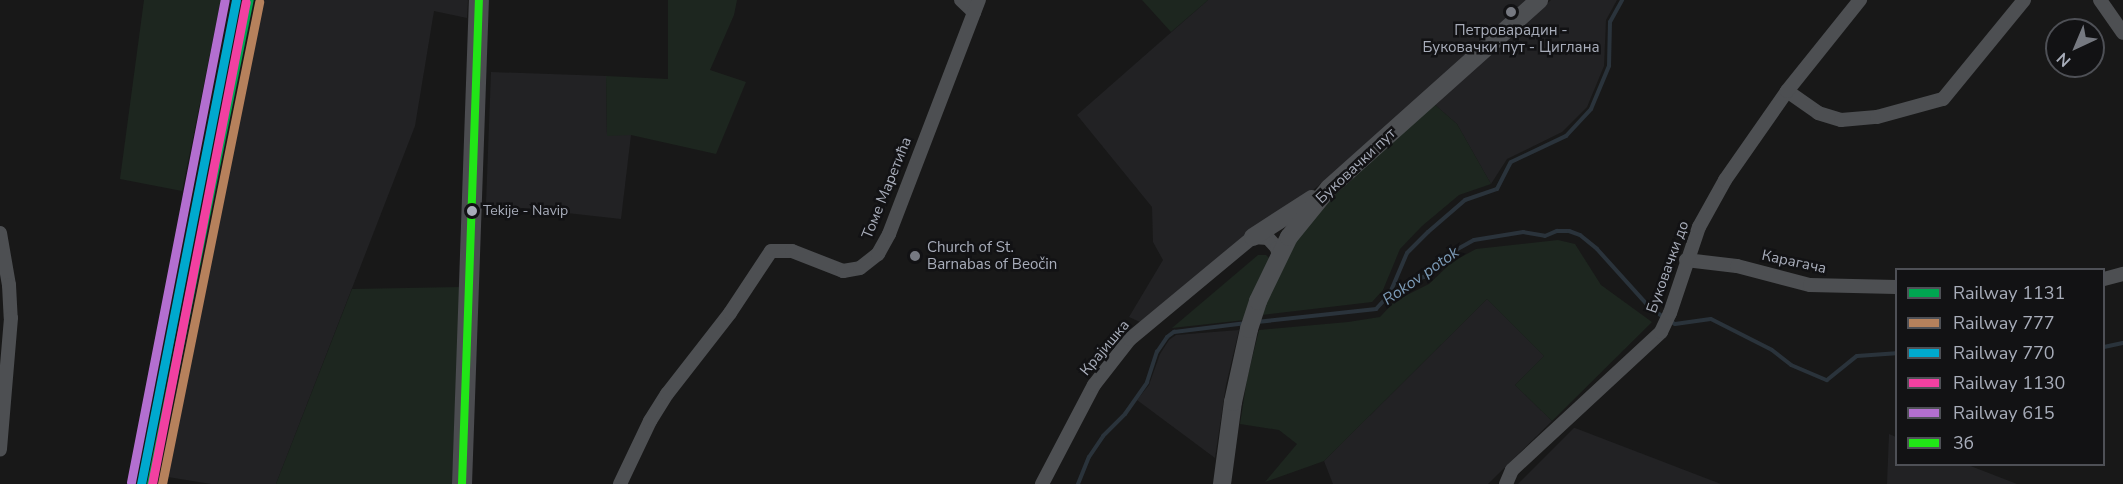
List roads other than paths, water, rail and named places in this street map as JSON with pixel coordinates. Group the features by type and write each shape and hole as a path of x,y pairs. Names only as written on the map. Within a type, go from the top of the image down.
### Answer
{"main road":[{"path":"462,484 479,0"}],"street":[{"path":"961,0 976,6"},
{"name":"Буковачки пут","path":"1222,484 1233,402 1251,323 1279,257 1301,220 1329,188 1539,0"},
{"name":"Буковачки до","path":"1506,484 1512,470 1661,332 1670,313 1686,260 1714,197 1787,91 1860,0"},
{"path":"1787,91 1818,113 1841,120 1877,117 1943,99 2024,0"},
{"path":"2100,0 2123,33"},
{"name":"Томе Маретића","path":"620,484 638,443 680,374 730,313 771,251 792,251 833,269 847,271 864,267 878,254 889,234 976,6"},
{"path":"1253,237 1329,188"},
{"path":"0,233 9,285 11,318 0,450"},
{"path":"1253,237 1268,238 1277,248 1279,257"},
{"name":"Крајишка","path":"1042,484 1094,385 1124,346 1253,237"},
{"name":"Карагача","path":"1686,260 1737,266 1810,285 1895,287"},
{"path":"2105,278 2123,274"}],"waterway":[{"path":"1390,293 1407,253 1428,232 1465,200 1497,189 1511,162 1566,136 1591,109 1609,66 1610,22 1622,0"},
{"name":"Rokov potok","path":"1257,322 1376,309 1390,294 1424,277 1445,256 1474,240 1523,232 1545,236 1557,231 1569,231 1580,235 1597,249 1651,309 1675,324 1711,319 1772,350 1791,365 1827,380 1857,356 1895,353"},
{"name":"Rokov potok","path":"1078,484 1089,457 1103,436 1125,414 1147,382 1157,352 1167,337 1174,332 1246,323"},
{"name":"Rokov potok","path":"2105,347 2123,343"}],"rail line":[{"name":"615","path":"131,482 225,0"},
{"name":"770","path":"141,484 236,0"},
{"name":"1131","path":"151,484 249,0"},
{"name":"1130","path":"152,484 246,2"},
{"name":"777","path":"162,484 259,2"}],"place":[{"name":"Петроварадин - Буковачки пут - Циглана","path":"1511,12"},
{"name":"Tekije - Navip","path":"472,211"},
{"name":"Church of St. Barnabas of Beočin","path":"915,256"}]}
